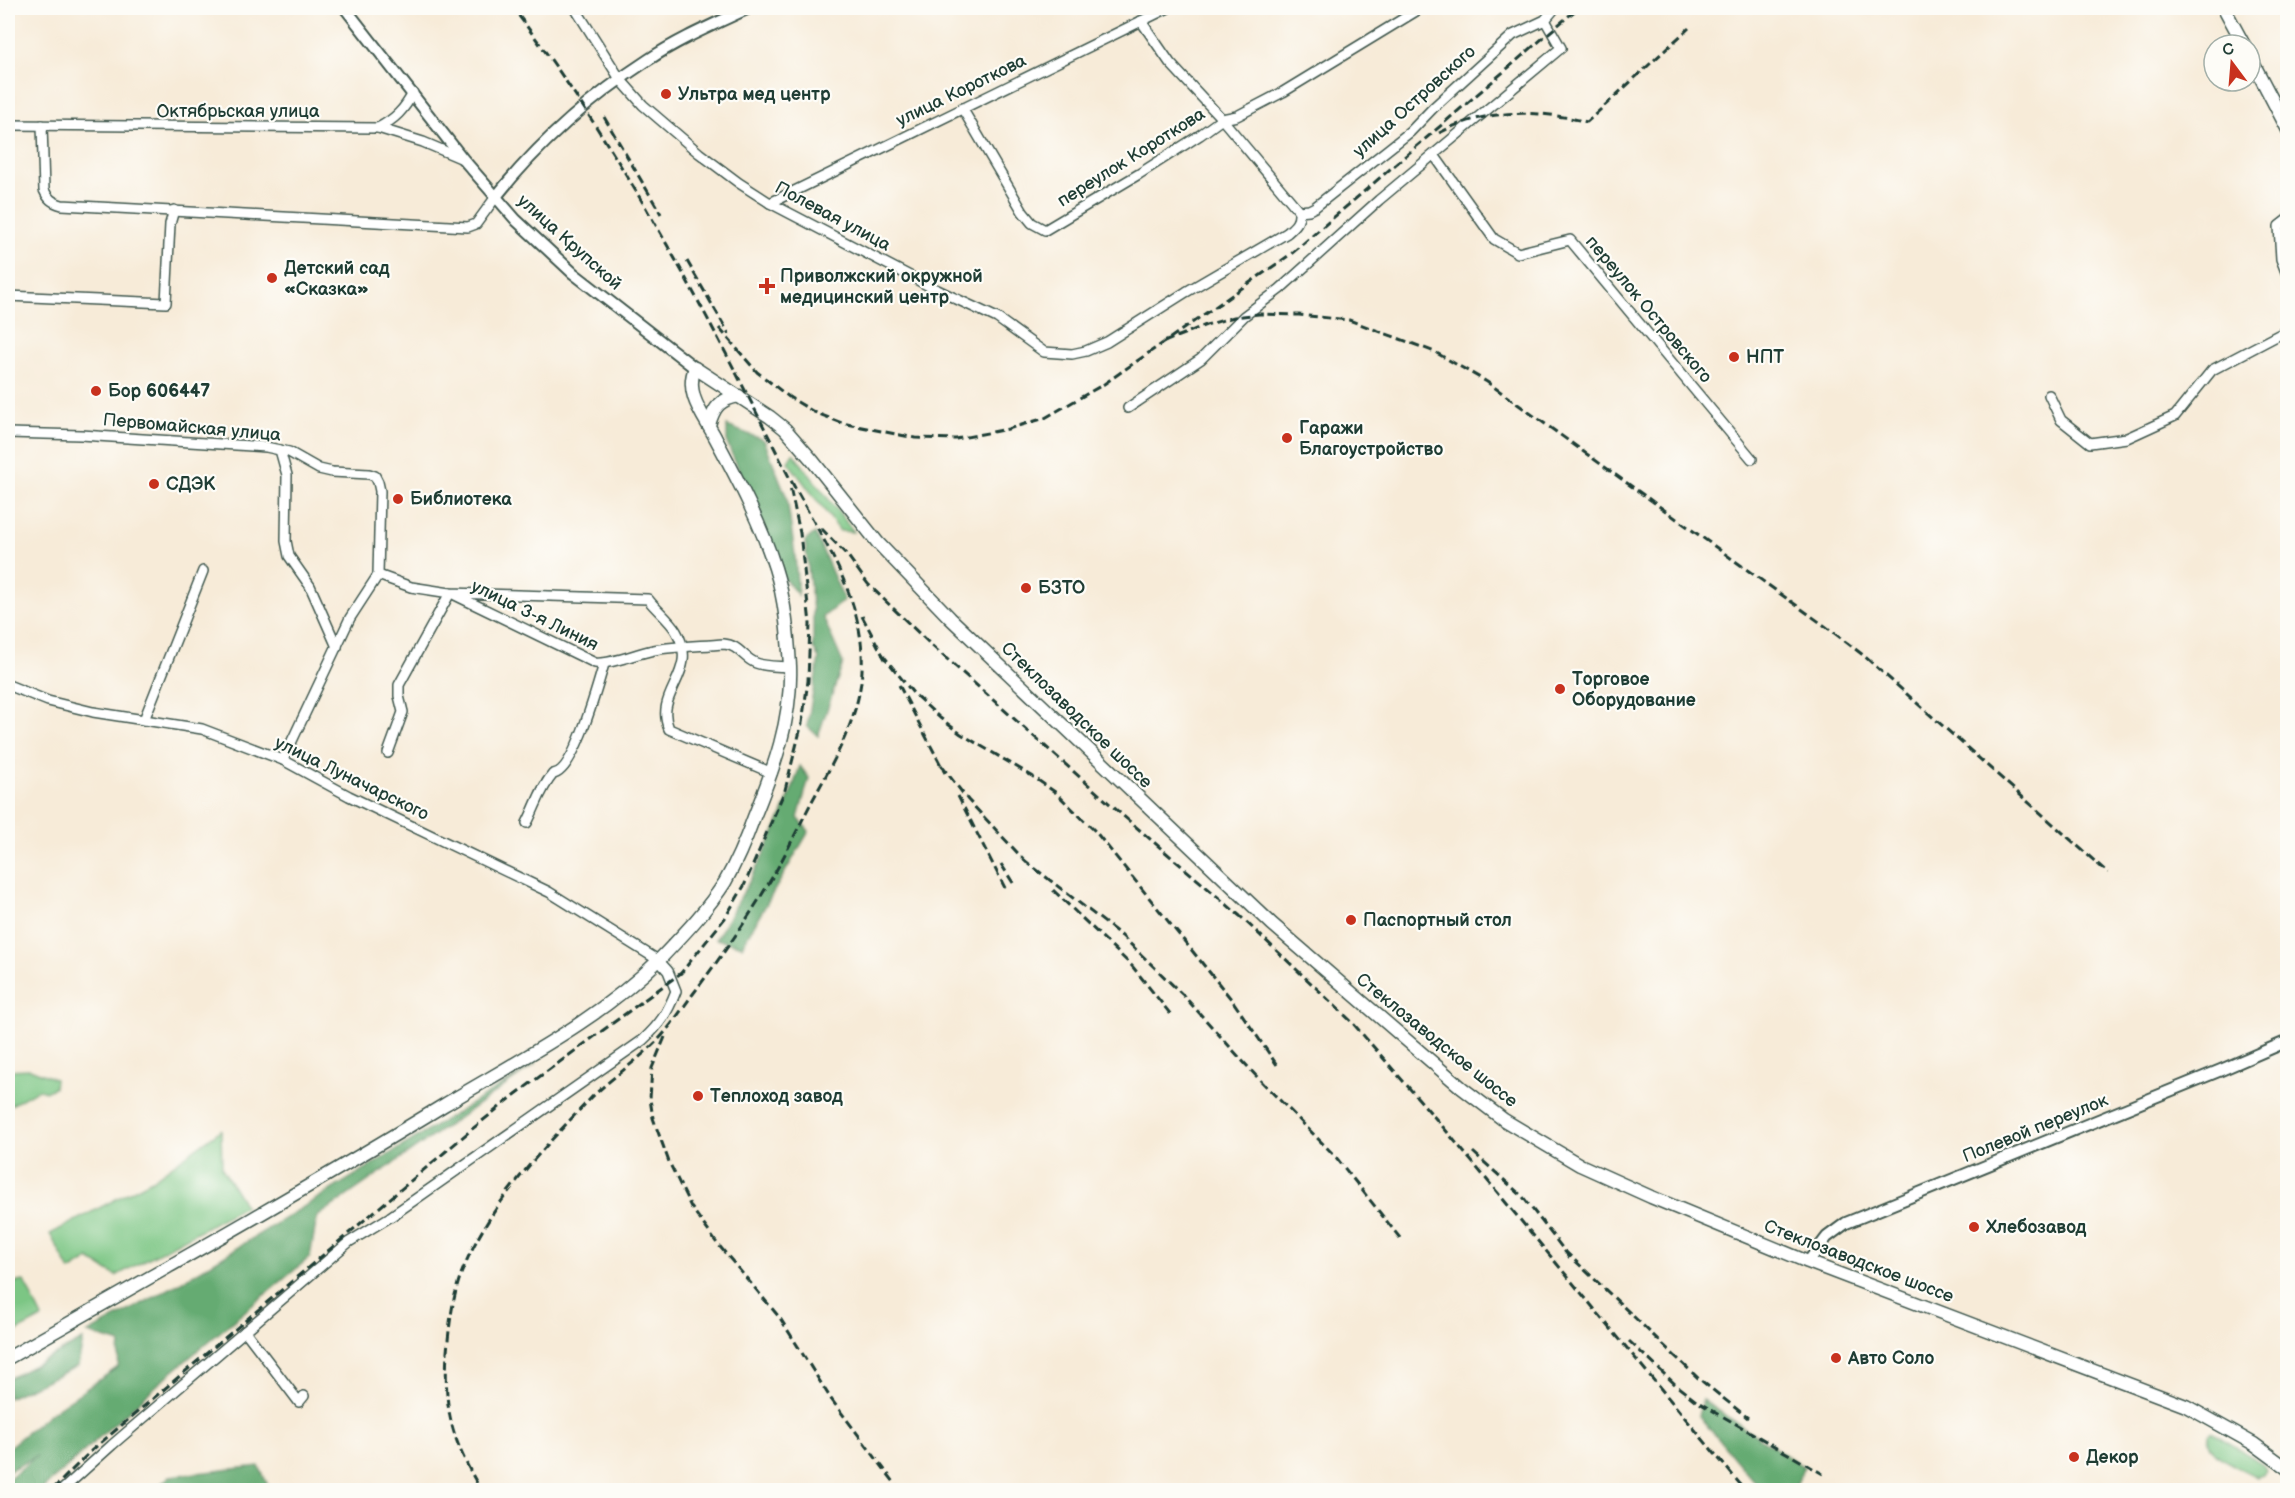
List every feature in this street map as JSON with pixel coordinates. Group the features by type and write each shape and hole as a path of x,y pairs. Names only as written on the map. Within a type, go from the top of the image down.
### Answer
{"main road":[{"path":"2224,8 2238,33"},
{"path":"2262,80 2288,130"},
{"path":"8,1358 327,1176 597,1012 658,960 682,936 726,880 740,852 772,773 785,729 790,667 784,610 776,570 766,544 696,402 690,385 695,368"},
{"name":"улица Крупской","path":"695,368 784,429 812,460"},
{"path":"709,425 713,411 719,403 739,396"},
{"name":"Стеклозаводское шоссе","path":"812,460 878,543 950,618 1272,924 1461,1088 1520,1130 1580,1165 1651,1197 1808,1262 2186,1406 2254,1444 2288,1469"}],"street":[{"name":"улица Крупской","path":"345,8 495,198 573,273 695,368"},
{"name":"Полевая улица","path":"575,8 620,79 643,105 699,153 770,202 929,286 997,318 1044,352 1072,354 1107,342 1186,292 1287,233 1296,225 1299,211"},
{"path":"42,125 47,197 62,205 468,227 476,224 495,198 537,151 620,79 681,41 749,8"},
{"name":"улица Короткова","path":"770,202 1168,8"},
{"name":"переулок Короткова","path":"962,108 1023,212 1032,223 1045,230 1139,174 1222,119 1237,116 1283,92 1421,8"},
{"name":"улица Островского","path":"1299,211 1315,207 1410,132 1513,35 1545,20 1555,8"},
{"path":"1128,408 1201,359 1244,315 1280,289 1378,200 1561,48 1545,20"},
{"path":"1141,21 1170,63 1222,119 1299,211"},
{"path":"378,128 393,120 404,110 412,93"},
{"name":"Октябрьская улица","path":"8,125 378,128 407,136 463,159"},
{"name":"переулок Островского","path":"1434,155 1494,239 1518,253 1570,240 1752,459"},
{"path":"8,296 166,303 170,224 174,210"},
{"path":"2288,219 2279,226 2281,259 2288,277"},
{"path":"2049,395 2061,420 2090,443 2127,438 2175,416 2212,370 2288,330"},
{"name":"Первомайская улица","path":"8,433 81,435 280,450 319,469 375,476 380,490 378,575"},
{"path":"280,450 287,475 286,541 289,556 310,586 337,647"},
{"path":"144,720 203,571"},
{"path":"283,760 363,596 378,575"},
{"name":"улица 3-я Линия","path":"378,575 411,587 450,593 648,599 676,630 683,647"},
{"path":"388,753 403,712 399,685 450,593"},
{"name":"улица 3-я Линия","path":"450,593 596,663 604,664 592,706 574,752 559,774 553,774 542,787 527,823"},
{"path":"604,664 655,650 731,645 739,649 747,659 758,664 790,667"},
{"path":"683,647 684,665 665,707 665,718 669,729 772,773"},
{"name":"улица Луначарского","path":"8,685 48,701 93,712 202,729 283,760 349,796 549,892 658,960"},
{"path":"62,1491 112,1445 349,1242 390,1217 643,1040 660,1024 676,991 668,971 658,960"},
{"name":"Полевой переулок","path":"1808,1262 1827,1237 1846,1223 2288,1041"},
{"path":"245,1331 299,1402 304,1396"}],"green space":[{"path":"727,426 764,440 787,498 798,595 782,576 779,561 727,443"},
{"path":"793,453 854,532 840,531 788,462"},
{"path":"815,533 844,600 823,617 843,663 818,736 807,726 819,658 813,648 813,611 805,541"},
{"path":"800,766 809,778 798,818 809,831 742,946 716,939 763,855 784,811"},
{"path":"536,1064 317,1217 310,1257 165,1378 41,1490 8,1490 8,1479 37,1456 8,1471 8,1448 49,1414 118,1367 120,1343 88,1333 178,1284"},
{"path":"30,1069 55,1079 54,1088 45,1092 39,1089 8,1107 8,1070"},
{"path":"221,1130 222,1168 245,1206 116,1276 89,1259 70,1271 50,1234 152,1180"},
{"path":"24,1281 42,1318 8,1336 8,1283"},
{"path":"83,1340 78,1366 8,1398 8,1379"},
{"path":"1702,1400 1804,1467 1794,1490 1761,1490 1699,1416"},
{"path":"2212,1432 2263,1464 2266,1470 2263,1475 2257,1477 2218,1455 2209,1442 2209,1434"},
{"path":"259,1466 270,1490 154,1490 170,1476"}],"railway":[{"path":"477,1483 455,1435 448,1405 446,1371 453,1305 460,1277 471,1252 484,1228 516,1181 591,1098 661,1037 743,925 781,862 844,740 856,706 862,670 861,642 856,615 836,563 722,346 625,173 590,117 513,8"},
{"path":"719,328 757,372 789,397 814,412 842,423 915,438 956,439 1008,429 1045,418 1104,384 1291,254 1578,8"},
{"path":"1439,133 1474,119 1512,114 1549,115 1587,122 1689,28"},
{"path":"604,117 661,214"},
{"path":"687,261 729,334"},
{"path":"1164,342 1206,325 1234,317 1259,314 1299,315 1349,320 1435,352 1487,382 1863,655 2108,873"},
{"path":"52,1490 91,1451 471,1130 516,1094 681,973 725,918 744,886 785,790 802,723 808,681 810,624 800,533 790,487"},
{"path":"821,528 848,556 868,584 929,643 1240,916 1351,1021 1443,1127 1745,1490"},
{"path":"862,616 886,661"},
{"path":"882,654 913,693 940,718 961,734 1055,792 1095,831 1232,1000 1277,1065"},
{"path":"899,685 945,773"},
{"path":"941,765 968,800 1028,864"},
{"path":"958,796 1006,890"},
{"path":"1024,860 1122,936 1183,995 1258,1078 1335,1156 1400,1238"},
{"path":"1001,864 1015,886"},
{"path":"1053,890 1132,966 1172,1016"},
{"path":"665,1037 652,1068 650,1099 653,1118 669,1162 691,1207 716,1242 780,1318 831,1399 900,1490"},
{"path":"1473,1152 1523,1197 1570,1258"},
{"path":"1565,1251 1698,1378 1748,1418"},
{"path":"1629,1341 1696,1401 1823,1474"}],"place":[{"name":"Ультра мед центр","path":"666,94"},
{"name":"Детский сад «Сказка»","path":"272,278"},
{"name":"Приволжский окружной медицинский центр","path":"767,286"},
{"name":"НПТ","path":"1734,357"},
{"name":"Бор 606447","path":"96,391"},
{"name":"Гаражи Благоустройство","path":"1287,438"},
{"name":"СДЭК","path":"154,484"},
{"name":"Библиотека","path":"398,499"},
{"name":"БЗТО","path":"1026,588"},
{"name":"Торговое Оборудование","path":"1560,689"},
{"name":"Паспортный стол","path":"1351,920"},
{"name":"Теплоход завод","path":"698,1096"},
{"name":"Хлебозавод","path":"1974,1227"},
{"name":"Авто Соло","path":"1836,1358"},
{"name":"Декор","path":"2074,1457"}]}
